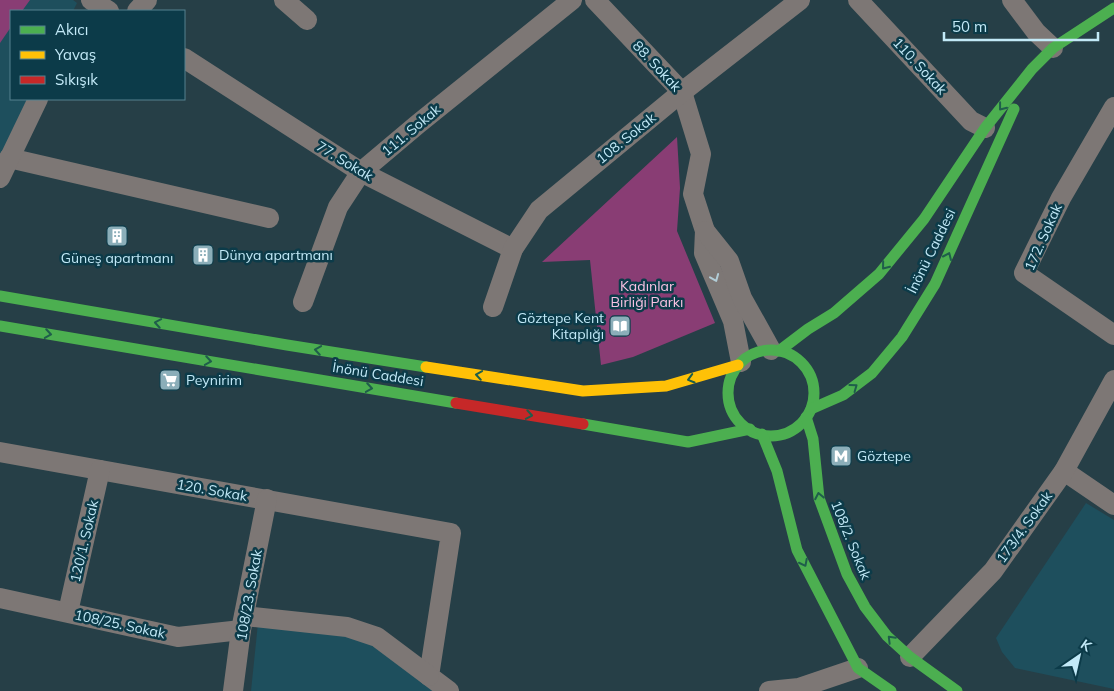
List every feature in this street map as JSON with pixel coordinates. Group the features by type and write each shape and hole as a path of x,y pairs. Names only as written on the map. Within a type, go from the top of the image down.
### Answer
{"main road":[{"name":"İnönü Caddesi","path":"775,350 834,313 879,274 924,219 985,128 1032,69 1053,48 1114,8"},
{"name":"İnönü Caddesi","path":"808,413 843,395 872,373 902,337 935,284 1032,69"},
{"name":"İnönü Caddesi","path":"0,296 287,345 583,390 666,386 740,363"},
{"name":"İnönü Caddesi","path":"0,326 688,442 750,429"},
{"path":"775,350 789,354 801,362 810,373 814,387 814,401 808,413 801,424 791,431 779,435 762,434 750,429 743,425 734,415 729,403 728,390 731,377 740,363 755,353 775,350"},
{"name":"108/2. Sokak","path":"808,413 813,440 818,498 847,574 865,607 888,636 910,657 957,691"},
{"path":"762,434 777,472 797,550 858,668 891,691"}],"street":[{"path":"91,0 108,10"},
{"path":"139,10 147,0"},
{"path":"284,0 307,20"},
{"name":"111. Sokak","path":"303,302 338,207 361,172 572,0"},
{"name":"88. Sokak","path":"595,0 682,92 701,154 693,194 705,231 704,253 732,321 740,363"},
{"name":"108. Sokak","path":"493,307 513,249 539,210 682,92 800,0"},
{"name":"110. Sokak","path":"858,0 971,122 985,128"},
{"path":"1012,0 1036,32 1053,48"},
{"name":"77. Sokak","path":"185,59 361,172 513,249"},
{"path":"38,100 3,170 269,218"},
{"name":"172. Sokak","path":"1114,107 1061,198 1024,273 1114,335"},
{"name":"88. Sokak","path":"705,231 729,261 742,298 775,350"},
{"name":"173/4. Sokak","path":"910,657 993,571 1064,471 1114,380"},
{"name":"120. Sokak","path":"0,452 450,533 429,676"},
{"name":"120/1. Sokak","path":"68,612 100,470"},
{"path":"1064,471 1114,505"},
{"name":"108/23. Sokak","path":"233,691 243,623 267,499"},
{"name":"108/25. Sokak","path":"0,598 178,637 243,623 347,627 377,637 449,691"},
{"path":"770,691 799,688 858,668"}],"shaded area":[{"path":"0,0 73,0 77,3 74,10 10,10 10,100 30,100 0,162"},
{"path":"1086,503 1114,520 1114,689 1015,668 1002,652 996,638"},
{"path":"258,623 343,633 369,641 436,691 251,691"}],"green space":[{"path":"0,0 30,0 23,10 10,10 10,28 0,43"},
{"name":"Kadınlar Birliği Parkı","path":"677,137 680,188 677,231 715,323 633,357 601,365 590,260 542,262"}],"traffic: fast":[{"path":"779,351 808,329 834,313 879,274 924,219 985,128 1032,69 1053,48 1114,8"},
{"path":"811,409 843,395 872,373 902,337 935,284 1014,109"},
{"path":"0,296 426,367"},
{"path":"0,326 456,403"},
{"path":"771,350 795,357 807,369 814,393 807,417 795,429 771,436 747,429 735,417 728,393 735,369 747,357 771,350"},
{"path":"806,417 813,439 819,498 847,574 865,607 887,636 910,657 957,691"},
{"path":"583,424 688,442 750,429"},
{"path":"762,434 777,471 797,550 858,668 891,691"}],"traffic: slow":[{"path":"426,367 583,391 666,386 738,365"}],"traffic: jam":[{"path":"456,403 583,424"}],"place":[{"name":"Güneş apartmanı","path":"117,236"},
{"name":"Dünya apartmanı","path":"203,255"},
{"name":"Göztepe Kent Kitaplığı","path":"620,326"},
{"name":"Peynirim","path":"170,380"},
{"name":"Göztepe","path":"841,456"}]}
